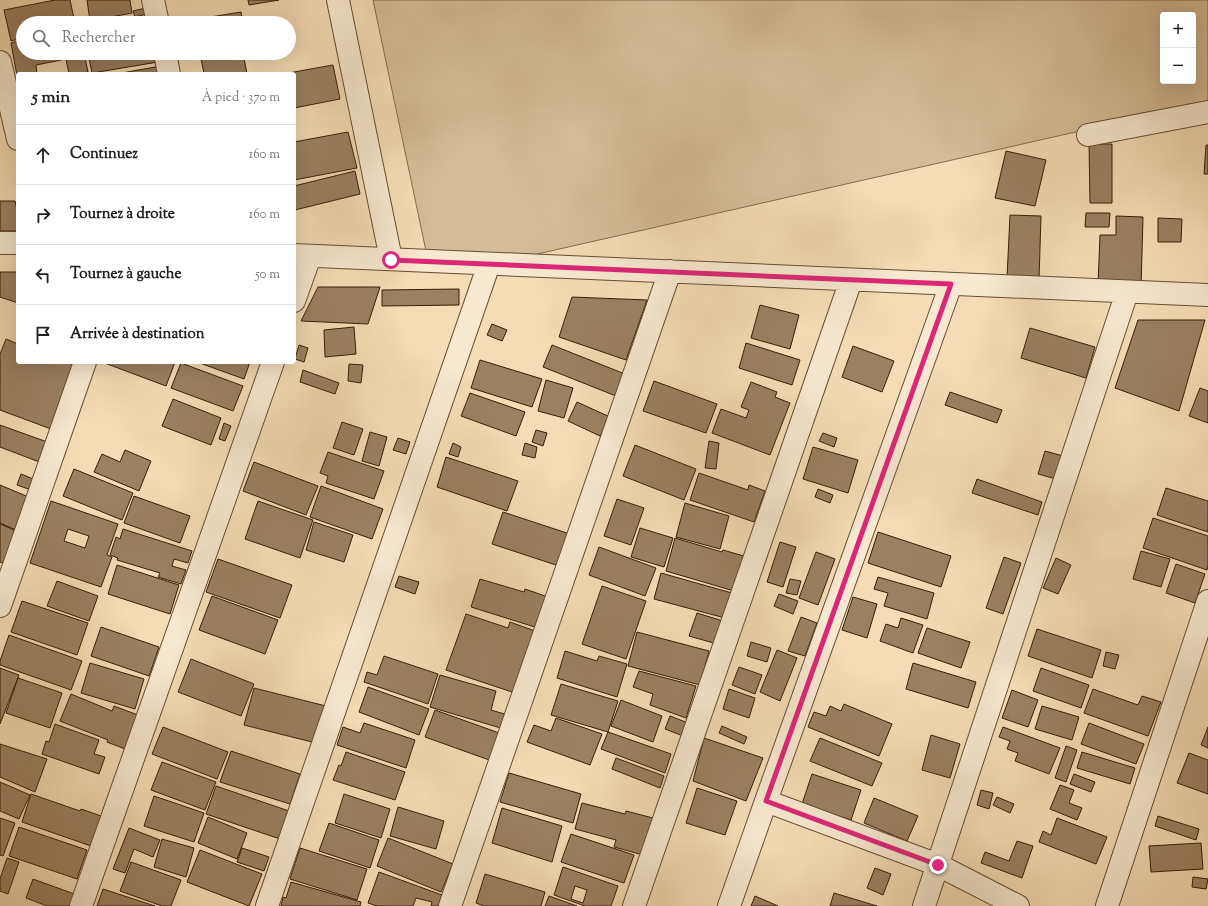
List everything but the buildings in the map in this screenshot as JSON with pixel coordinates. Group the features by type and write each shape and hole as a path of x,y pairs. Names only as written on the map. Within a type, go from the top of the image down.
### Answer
{"street":[{"path":"154,0 157,16"},
{"path":"338,0 391,260"},
{"path":"166,60 169,72"},
{"path":"0,62 16,130"},
{"path":"1088,135 1208,112"},
{"path":"0,242 16,243"},
{"path":"296,290 302,256 1208,295"},
{"path":"267,906 489,264"},
{"path":"450,906 670,272"},
{"path":"634,906 851,280"},
{"path":"729,906 951,284"},
{"path":"924,906 1127,292"},
{"path":"0,606 84,364"},
{"path":"81,906 272,364"},
{"path":"1107,906 1208,601"},
{"path":"766,801 938,865 1018,906"}],"shaded area":[{"path":"373,0 1208,0 1208,102 502,262 426,251"}],"route":[{"path":"391,260 951,284 766,801 938,865"}]}
